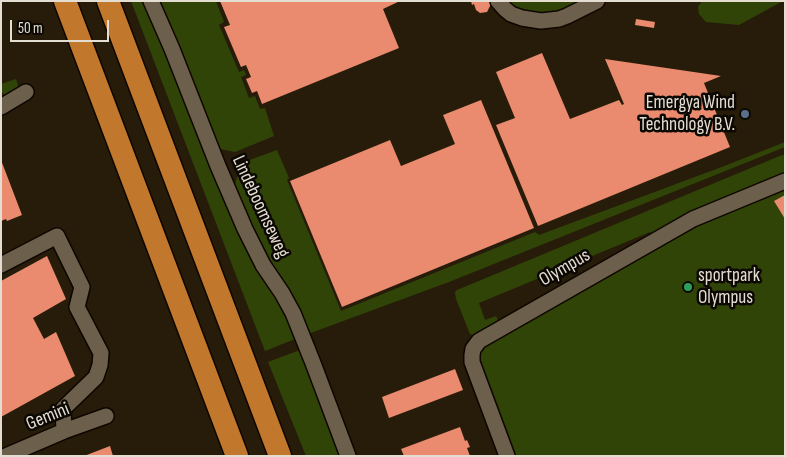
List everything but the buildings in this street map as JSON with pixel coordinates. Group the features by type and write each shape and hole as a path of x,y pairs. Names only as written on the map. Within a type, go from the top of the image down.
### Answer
{"highway":[{"path":"65,1 237,456"},
{"path":"108,1 280,456"},
{"path":"186,209 232,295 296,456"},
{"path":"216,400 226,456"}],"street":[{"name":"Lindeboomseweg","path":"151,1 245,229 263,265 293,313 348,456"},
{"path":"498,1 511,14 541,21 567,16 597,1"},
{"path":"1,107 26,92"},
{"name":"Olympus","path":"507,456 472,362 473,349 479,341 693,219 785,181"},
{"path":"1,266 57,236 82,287 77,308 101,353 100,365 96,377 63,409 64,431"},
{"name":"Gemini","path":"6,456 64,431 106,416"}],"green space":[{"path":"131,1 142,1 188,107 290,324 295,339 265,351"},
{"path":"157,1 216,1 224,22 219,25 239,72 244,70 246,75 241,77 249,98 255,96 260,109 265,108 274,136 235,152 220,149"},
{"path":"503,1 584,1 552,15 518,11"},
{"path":"702,1 783,1 739,25 706,22 699,14 698,7"},
{"path":"16,79 18,86 15,90 5,95 1,92 1,84"},
{"path":"785,142 785,147 449,282 308,334 283,283 250,225 235,186 244,162 277,150 289,178 287,180 341,311 535,232 539,235"},
{"name":"sportpark Olympus","path":"785,155 785,456 515,456 478,362 479,350 654,236 650,232 479,303 485,320 496,316 500,325 476,336 470,334 455,292"},
{"path":"300,350 340,456 306,456 268,362"}],"place":[{"name":"Emergya Wind Technology B.V.","path":"745,114"},
{"name":"sportpark Olympus","path":"688,287"}]}
